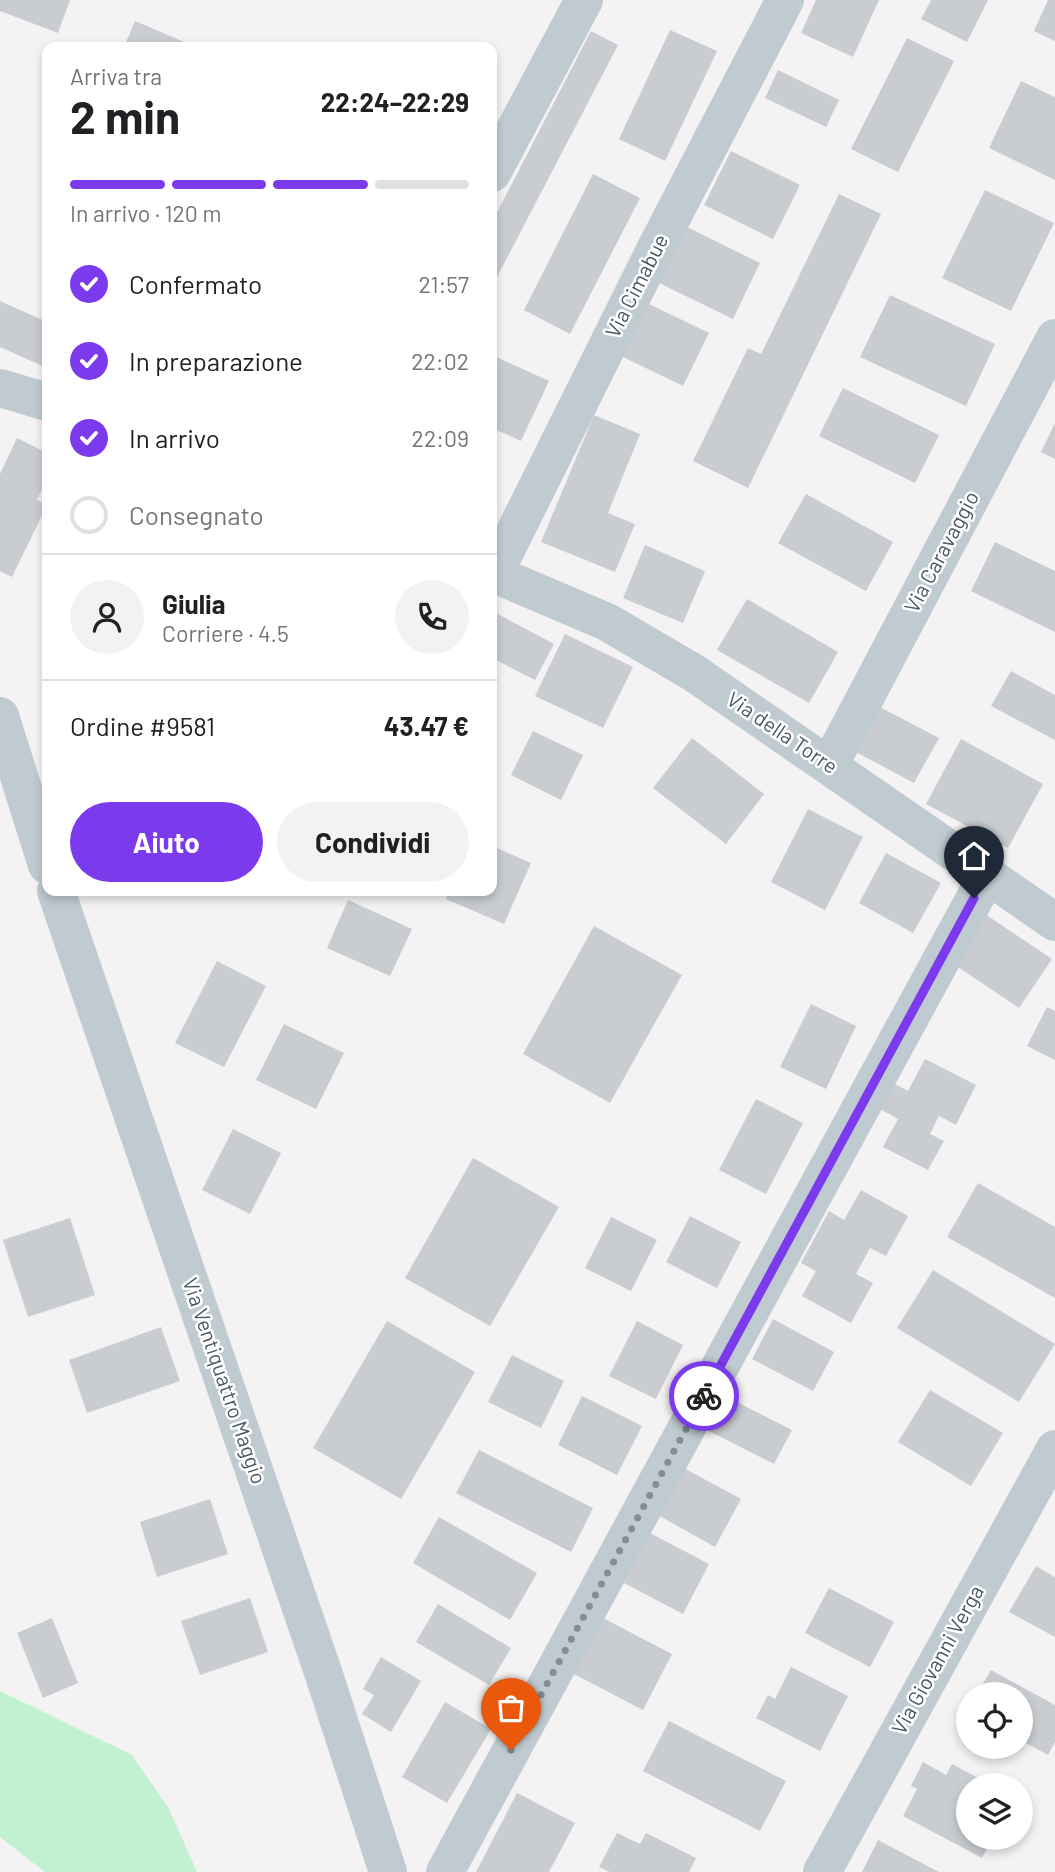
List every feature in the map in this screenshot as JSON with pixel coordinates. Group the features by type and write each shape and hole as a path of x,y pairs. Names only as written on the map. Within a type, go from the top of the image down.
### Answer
{"street":[{"path":"497,164 584,0"},
{"name":"Via Cimabue","path":"497,566 656,248 785,0"},
{"name":"Via Caravaggio","path":"829,766 1055,338"},
{"path":"0,388 42,401"},
{"name":"Via della Torre","path":"497,576 576,607 694,673 1055,922"},
{"path":"0,716 42,849"},
{"path":"445,1872 988,874"},
{"name":"Via Ventiquattro Maggio","path":"58,896 316,1649 388,1872"},
{"name":"Via Giovanni Verga","path":"822,1872 1055,1448"}],"green space":[{"path":"0,1691 132,1755 169,1809 197,1872 45,1872 0,1837"}],"building":[{"path":"0,0 70,0 58,33 0,11"},
{"path":"816,0 879,0 853,57 801,33"},
{"path":"931,0 988,0 967,42 921,19"},
{"path":"1048,0 1055,0 1055,41 1034,31"},
{"path":"135,21 184,42 126,42"},
{"path":"670,30 717,51 665,161 619,139"},
{"path":"591,31 618,45 497,277 497,212"},
{"path":"907,38 954,61 898,172 851,149"},
{"path":"778,70 839,100 826,127 765,98"},
{"path":"1021,81 1055,97 1055,180 989,148"},
{"path":"731,151 800,185 773,239 704,205"},
{"path":"593,174 640,198 570,334 524,310"},
{"path":"985,190 1054,223 1011,311 942,278"},
{"path":"839,194 881,214 748,488 693,461 748,348 761,354"},
{"path":"687,227 760,263 733,319 659,283"},
{"path":"890,295 995,344 966,406 860,357"},
{"path":"0,301 42,320 42,366 0,347"},
{"path":"647,303 709,333 683,386 621,356"},
{"path":"497,357 549,381 521,441 497,430"},
{"path":"843,388 939,435 915,483 819,436"},
{"path":"594,415 640,434 608,513 635,524 615,572 541,542"},
{"path":"1055,423 1055,459 1041,452"},
{"path":"17,438 42,450 42,489 37,500 42,502 42,515 12,577 0,571 0,474"},
{"path":"806,494 893,542 866,591 778,543"},
{"path":"995,542 1055,571 1055,632 971,591"},
{"path":"645,545 705,571 683,623 623,598"},
{"path":"747,599 838,652 809,703 717,650"},
{"path":"497,614 554,644 535,680 497,661"},
{"path":"565,634 633,667 603,728 535,696"},
{"path":"1011,671 1055,695 1055,740 991,706"},
{"path":"874,704 939,738 914,783 850,749"},
{"path":"533,731 583,755 561,800 511,775"},
{"path":"692,738 764,794 726,844 653,788"},
{"path":"961,739 1043,784 1008,848 926,804"},
{"path":"808,809 863,837 825,910 771,882"},
{"path":"497,848 531,863 504,924 446,899 448,896 497,896"},
{"path":"886,853 941,883 913,933 859,903"},
{"path":"348,900 412,929 390,976 327,948"},
{"path":"982,912 1052,959 1019,1008 949,961"},
{"path":"594,926 682,975 610,1103 523,1054"},
{"path":"217,961 266,986 224,1067 175,1043"},
{"path":"811,1004 856,1026 826,1089 780,1067"},
{"path":"1047,1007 1055,1011 1055,1060 1027,1046"},
{"path":"284,1024 344,1053 316,1109 256,1080"},
{"path":"925,1059 976,1085 956,1125 939,1116 930,1134 944,1141 928,1170 883,1147 898,1119 880,1109 893,1083 908,1091"},
{"path":"756,1099 803,1123 766,1194 719,1170"},
{"path":"233,1129 281,1153 250,1214 202,1190"},
{"path":"473,1158 559,1207 490,1326 405,1278"},
{"path":"978,1183 1055,1227 1055,1298 947,1237"},
{"path":"861,1190 908,1216 886,1256 870,1248 856,1274 873,1283 851,1323 802,1296 816,1271 801,1263 829,1211 844,1220"},
{"path":"690,1216 741,1242 717,1288 666,1262"},
{"path":"611,1217 657,1240 631,1291 585,1268"},
{"path":"70,1218 95,1295 28,1317 3,1240"},
{"path":"933,1270 1055,1344 1019,1402 897,1328"},
{"path":"773,1319 834,1352 813,1391 752,1359"},
{"path":"387,1321 475,1372 401,1499 313,1448"},
{"path":"637,1321 683,1345 656,1399 609,1376"},
{"path":"161,1327 180,1381 87,1413 69,1360"},
{"path":"512,1355 564,1381 541,1428 488,1402"},
{"path":"930,1390 1003,1433 971,1486 898,1442"},
{"path":"717,1392 792,1430 774,1464 699,1426"},
{"path":"582,1396 642,1426 617,1475 558,1445"},
{"path":"479,1450 593,1508 571,1552 456,1493"},
{"path":"682,1467 741,1499 715,1547 656,1514"},
{"path":"210,1499 228,1554 157,1577 140,1522"},
{"path":"439,1517 537,1573 510,1620 413,1563"},
{"path":"650,1533 709,1564 683,1614 624,1583"},
{"path":"1036,1566 1055,1577 1055,1637 1009,1612"},
{"path":"829,1588 894,1622 870,1667 805,1633"},
{"path":"250,1598 268,1652 200,1675 181,1621"},
{"path":"438,1604 511,1648 489,1685 416,1642"},
{"path":"599,1616 672,1654 643,1710 570,1672"},
{"path":"52,1618 78,1683 43,1698 17,1633"},
{"path":"381,1657 421,1681 391,1732 362,1714 374,1695 363,1689"},
{"path":"791,1667 848,1696 820,1751 756,1718 768,1695 775,1699"},
{"path":"991,1670 1013,1682 984,1682"},
{"path":"1033,1693 1055,1705 1055,1742 1048,1755 1033,1747"},
{"path":"445,1702 491,1729 447,1803 402,1777"},
{"path":"669,1721 786,1781 760,1831 643,1771"},
{"path":"923,1762 946,1775 952,1764 969,1773 956,1773 956,1844 903,1816 917,1789 911,1786"},
{"path":"517,1793 575,1823 549,1872 476,1872"},
{"path":"617,1833 640,1844 646,1833 696,1858 689,1872 610,1872 599,1867"},
{"path":"878,1840 939,1872 862,1872"},
{"path":"967,1850 986,1850 982,1858"}],"way so far":[{"path":"511,1750 704,1396"}],"route":[{"path":"704,1396 974,898"}]}
